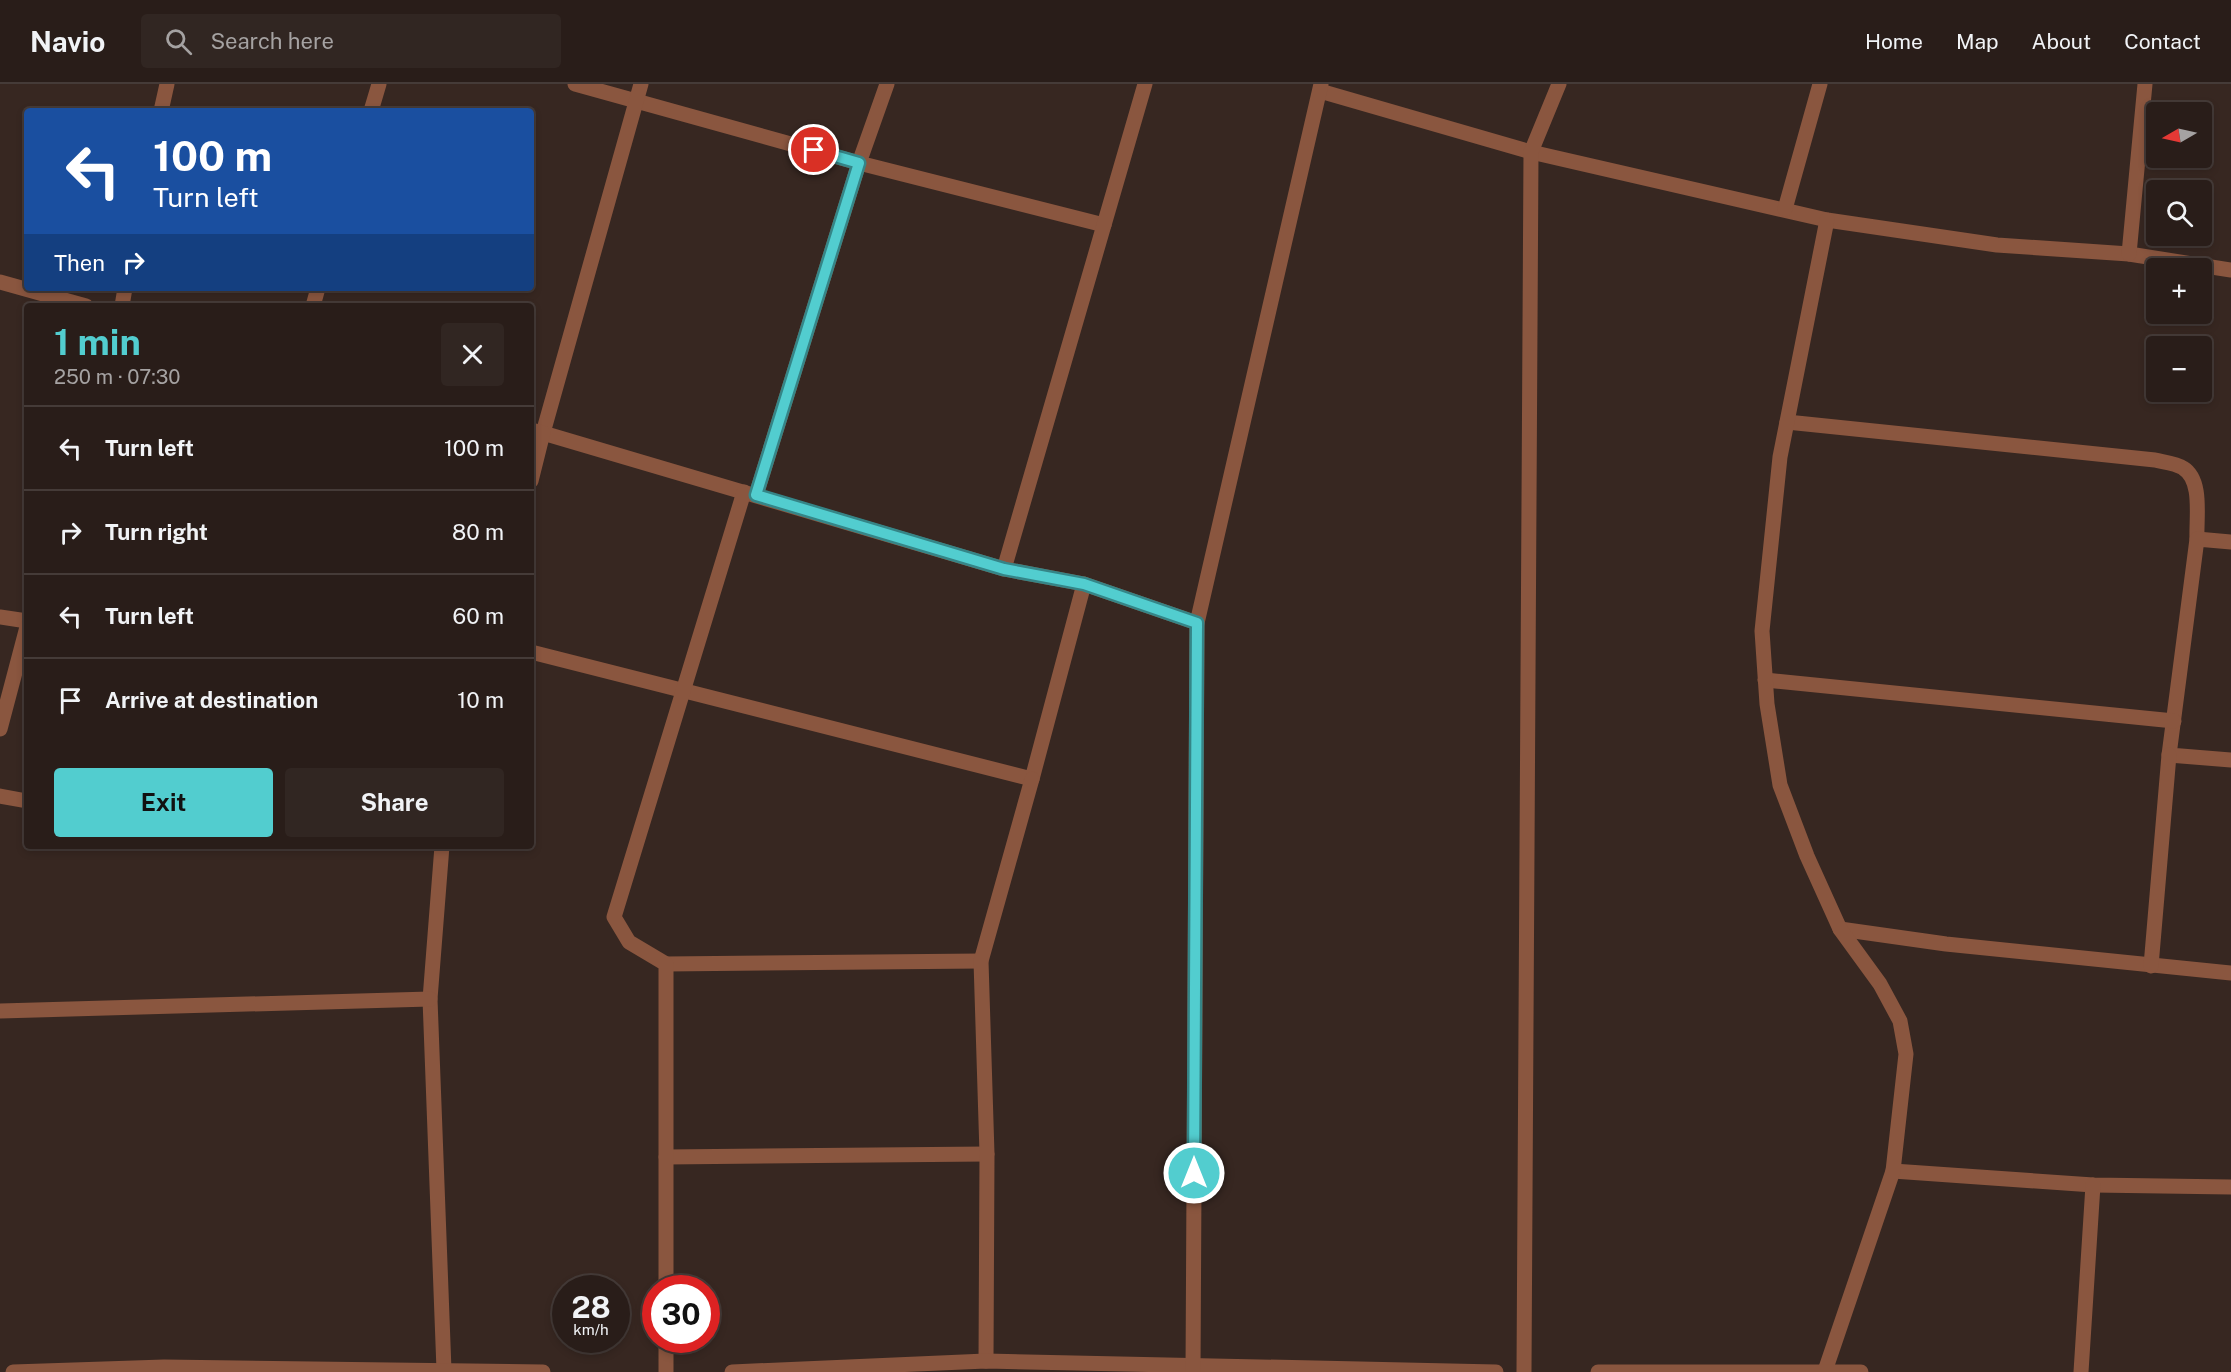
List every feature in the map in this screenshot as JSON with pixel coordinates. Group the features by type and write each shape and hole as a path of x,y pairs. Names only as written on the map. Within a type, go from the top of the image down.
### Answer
{"street":[{"path":"162,108 167,84"},
{"path":"372,108 379,84"},
{"path":"575,84 859,163 1104,225"},
{"path":"534,456 537,432 641,84"},
{"path":"887,84 683,692 614,917 629,942 666,964 981,961"},
{"path":"1004,569 1145,84"},
{"path":"1524,1372 1531,152 1559,84"},
{"path":"1785,208 1820,84"},
{"path":"2129,254 2145,84"},
{"path":"1193,1369 1197,623 1320,88 1531,152 1785,208 1827,220 1997,245 2129,254 2231,270"},
{"path":"1825,1371 1893,1171 1906,1054 1900,1021 1880,984 1840,929 1806,856 1780,785 1765,680 1762,631 1779,458 1827,220"},
{"path":"0,282 24,289"},
{"path":"32,291 75,303"},
{"path":"1787,422 2155,460 2182,467 2193,477 2197,539 2169,755 2151,966"},
{"path":"537,432 1004,569 1084,584 1197,623"},
{"path":"2197,539 2231,542"},
{"path":"986,1362 987,1154 981,961 1084,584"},
{"path":"0,616 24,620"},
{"path":"0,729 24,638"},
{"path":"534,653 1032,779"},
{"path":"1765,680 2174,721"},
{"path":"2169,755 2231,760"},
{"path":"0,796 24,800"},
{"path":"442,849 430,999 444,1370"},
{"path":"1840,929 2151,966 2231,973"},
{"path":"666,964 666,1275"},
{"path":"0,1011 430,999"},
{"path":"666,1158 987,1154"},
{"path":"1893,1171 2093,1185 2231,1187"},
{"path":"2081,1372 2093,1185"},
{"path":"666,1353 666,1372"},
{"path":"732,1372 986,1362 1193,1369 1496,1372"},
{"path":"13,1372 164,1367 543,1372"},
{"path":"1598,1372 1861,1372"}],"route":[{"path":"814,150 859,163 756,495 1004,569 1084,584 1197,623 1194,1173"}]}
